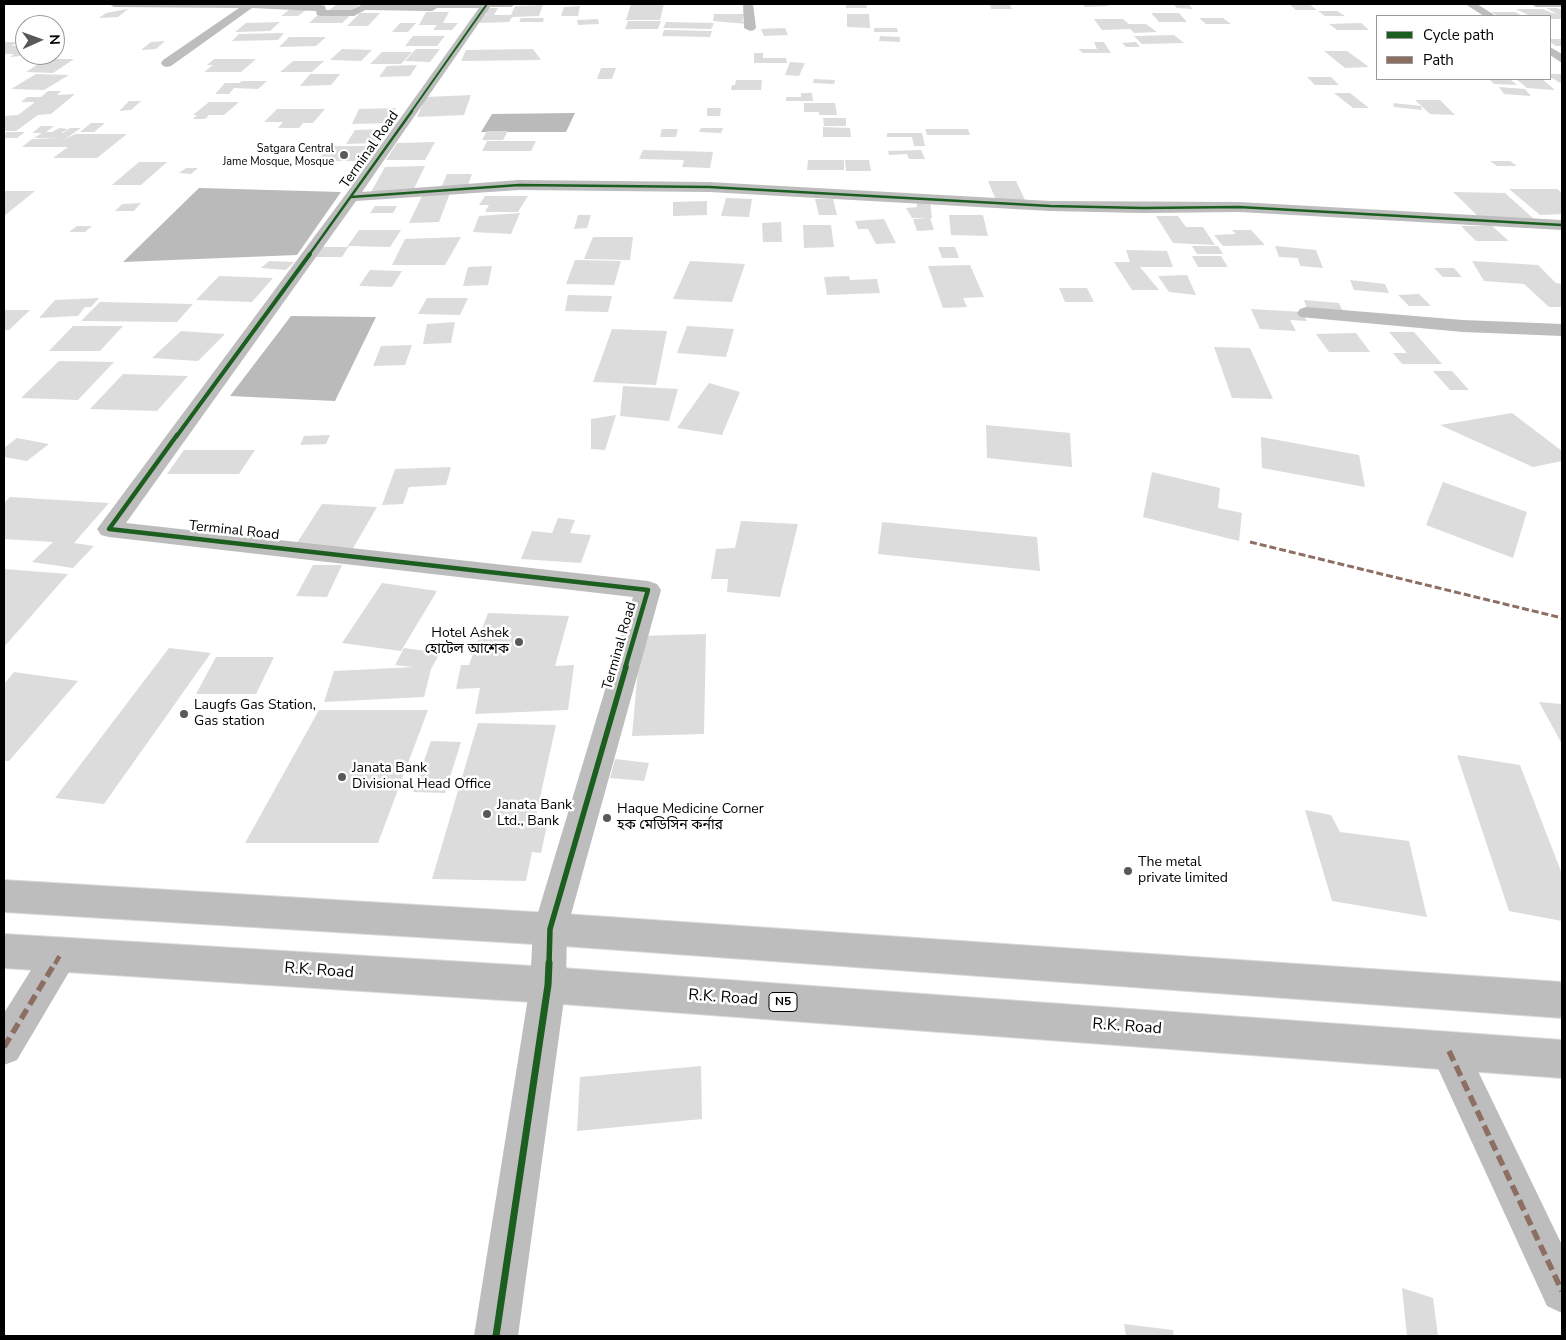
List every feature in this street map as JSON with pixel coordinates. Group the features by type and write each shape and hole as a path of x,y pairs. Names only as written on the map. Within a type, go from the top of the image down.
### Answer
{"main road":[{"path":"114,4 250,5 321,8 321,12 354,13 363,7 432,8 434,5 511,4"},
{"name":"Terminal Road","path":"486,4 351,197 109,528 648,590 550,929"},
{"path":"748,4 750,28"},
{"path":"1470,4 1490,4"},
{"path":"1470,4 1489,15"},
{"path":"1536,4 1562,4"},
{"path":"168,63 250,5"},
{"path":"1551,50 1562,59"},
{"path":"351,197 518,184 710,187 1050,206 1142,208 1238,206 1562,226"},
{"path":"1306,313 1463,326 1562,330"},
{"path":"4,896 550,929 1562,1000"},
{"path":"496,1336 548,985 550,929"},
{"name":"R.K. Road","path":"4,951 548,985 1562,1059"},
{"path":"4,1047 60,955"},
{"path":"1449,1051 1562,1291"}],"shaded area":[{"path":"575,113 566,132 481,132 492,114"},
{"path":"199,188 341,192 297,255 123,262"},
{"path":"291,316 376,317 335,401 230,396"}],"building":[{"path":"337,4 360,4 352,11 328,11"},
{"path":"631,4 664,4 660,20 626,20"},
{"path":"866,4 867,8 846,8 846,5"},
{"path":"1009,4 1012,9 991,9 990,5"},
{"path":"1083,4 1107,4 1109,6 1085,7"},
{"path":"1173,4 1188,4 1193,9 1177,8"},
{"path":"1289,4 1309,4 1317,10 1296,10"},
{"path":"543,5 539,16 512,17 509,22 479,23 482,15 489,15 483,14 487,8 498,8 494,15 511,15 515,6"},
{"path":"580,6 578,16 561,16 564,7"},
{"path":"1546,8 1562,10 1562,19 1551,19 1551,15 1528,15 1516,9 1543,9 1557,14"},
{"path":"128,9 118,17 99,18 106,13"},
{"path":"289,10 306,10 298,16 281,16"},
{"path":"1318,11 1337,11 1345,16 1325,16"},
{"path":"426,12 449,12 443,23 458,23 452,30 433,30 437,25 419,25"},
{"path":"1491,12 1515,12 1521,15 1496,15"},
{"path":"320,13 352,14 342,23 309,23"},
{"path":"360,13 380,13 368,26 347,26"},
{"path":"1151,13 1179,13 1187,22 1159,22"},
{"path":"714,14 744,14 742,22 748,21 748,24 713,21"},
{"path":"847,14 869,14 870,28 847,27"},
{"path":"521,18 544,18 543,22 519,22"},
{"path":"1199,18 1223,18 1231,24 1206,24"},
{"path":"598,19 599,24 578,25 577,20"},
{"path":"1094,19 1123,19 1129,24 1146,24 1157,32 1134,33 1130,29 1102,30"},
{"path":"628,21 661,21 658,29 625,29"},
{"path":"280,22 270,31 235,32 246,23"},
{"path":"666,22 714,23 711,29 663,28"},
{"path":"400,23 416,23 408,32 392,32"},
{"path":"1361,23 1369,30 1337,30 1329,24"},
{"path":"785,28 788,35 764,36 761,29"},
{"path":"874,28 897,28 898,32 874,32"},
{"path":"664,30 712,31 710,37 662,36"},
{"path":"284,33 278,40 232,41 239,34"},
{"path":"1174,35 1184,43 1142,44 1134,36"},
{"path":"413,36 445,36 437,46 405,46"},
{"path":"880,36 900,37 900,42 879,41"},
{"path":"289,37 326,37 316,46 279,47"},
{"path":"1551,39 1562,39 1562,46 1556,46 1551,43"},
{"path":"165,41 156,49 141,50 151,42"},
{"path":"4,42 15,42 12,46 15,46 15,56 10,57 14,54 4,54"},
{"path":"1094,42 1104,42 1111,53 1083,53 1078,49 1097,49"},
{"path":"1136,42 1140,47 1126,47 1122,43"},
{"path":"342,49 372,50 361,61 330,60"},
{"path":"416,49 440,49 430,62 405,61"},
{"path":"533,49 541,60 461,61 466,50"},
{"path":"1324,51 1347,51 1369,67 1345,68"},
{"path":"382,52 412,52 401,64 370,64"},
{"path":"754,53 763,53 763,58 786,58 787,63 754,63"},
{"path":"65,59 74,59 65,65"},
{"path":"214,59 256,59 241,72 204,72 213,65 207,65"},
{"path":"293,61 324,61 312,72 280,72"},
{"path":"790,62 805,63 799,76 785,75"},
{"path":"37,65 65,65 53,73 26,72"},
{"path":"417,65 410,76 379,77 387,66"},
{"path":"601,68 616,68 612,79 597,79"},
{"path":"36,74 69,75 44,90 11,89"},
{"path":"310,74 340,74 331,85 300,86"},
{"path":"1551,74 1562,74 1562,84 1551,78"},
{"path":"1307,77 1331,77 1339,85 1315,85"},
{"path":"814,79 835,80 834,84 813,83"},
{"path":"736,80 762,80 761,90 731,90"},
{"path":"1490,80 1511,80 1517,85 1494,84"},
{"path":"1517,80 1543,80 1555,90 1527,88"},
{"path":"242,81 267,81 258,89 234,88 229,94 215,94 225,83 239,83"},
{"path":"1499,87 1525,89 1531,96 1504,94"},
{"path":"48,91 61,91 57,95 75,94 51,114 38,115 16,131 4,131 4,116 18,115 35,102 21,102 27,97 41,97"},
{"path":"801,93 812,93 813,101 786,101 786,97 801,97"},
{"path":"1334,93 1350,93 1369,108 1353,108"},
{"path":"471,95 464,115 417,117 426,97"},
{"path":"1415,100 1440,100 1455,115 1430,114"},
{"path":"129,101 141,101 131,110 119,111"},
{"path":"209,102 239,102 224,115 209,115 205,119 193,119 197,115 193,115"},
{"path":"804,103 835,103 837,115 819,115 819,112 804,112"},
{"path":"1393,103 1421,106 1422,110 1394,107"},
{"path":"396,108 389,123 352,124 359,109"},
{"path":"707,108 721,108 720,116 707,116"},
{"path":"277,109 325,109 313,123 303,123 299,128 278,128 283,122 264,122"},
{"path":"823,118 846,118 846,126 824,126"},
{"path":"91,123 105,123 94,132 80,132"},
{"path":"41,126 54,126 46,132 52,132 59,128 68,129 61,133 70,128 81,128 65,139 75,134 127,134 97,158 53,158 68,147 22,147 32,139 58,139 34,138 42,133 32,133"},
{"path":"823,127 850,128 851,137 823,137"},
{"path":"701,128 723,128 721,133 699,132"},
{"path":"382,129 374,143 346,144 355,130"},
{"path":"662,129 678,129 676,137 660,137"},
{"path":"925,129 968,129 970,135 927,135"},
{"path":"487,131 508,131 503,140 482,140"},
{"path":"6,132 25,132 17,138 4,138"},
{"path":"887,133 922,133 925,146 914,146 912,137 887,137"},
{"path":"487,141 536,141 531,151 482,151"},
{"path":"435,142 425,160 386,160 397,143"},
{"path":"329,146 375,146 364,161 317,161"},
{"path":"643,150 713,152 710,168 682,167 684,160 639,159"},
{"path":"921,150 925,159 909,159 907,154 889,155 888,151"},
{"path":"808,160 844,160 844,170 807,170"},
{"path":"845,160 869,160 871,171 846,171"},
{"path":"1490,161 1510,161 1517,166 1497,166"},
{"path":"139,162 167,162 141,185 112,185"},
{"path":"425,166 413,191 371,192 385,167"},
{"path":"186,168 198,168 191,174 179,173"},
{"path":"447,174 472,174 468,185 442,186"},
{"path":"988,181 1016,181 1025,200 996,200"},
{"path":"1509,189 1557,189 1562,193 1562,214 1540,215"},
{"path":"4,191 35,191 4,216"},
{"path":"1453,192 1505,193 1535,220 1481,219"},
{"path":"450,193 439,222 409,223 423,194"},
{"path":"485,196 528,196 518,212 485,212 489,205 479,205"},
{"path":"726,198 752,199 749,217 721,216"},
{"path":"815,199 833,199 837,215 819,215"},
{"path":"707,201 707,215 673,216 673,202"},
{"path":"916,201 930,201 932,218 930,218 934,230 917,231 913,219 927,218 912,218 906,208 917,207"},
{"path":"141,203 134,211 115,211 122,204"},
{"path":"375,206 397,206 393,213 370,213"},
{"path":"520,213 511,234 473,232 479,216"},
{"path":"578,215 591,215 587,228 574,229"},
{"path":"949,215 983,215 988,236 951,235"},
{"path":"1156,216 1178,216 1186,227 1203,227 1215,245 1173,243"},
{"path":"884,219 896,243 876,244 868,229 858,229 855,221"},
{"path":"781,222 782,242 763,242 762,223"},
{"path":"803,225 831,225 834,247 804,248"},
{"path":"77,226 92,226 85,232 69,232"},
{"path":"1461,226 1492,226 1509,241 1476,241"},
{"path":"359,230 401,230 390,247 349,246 342,257 313,257 320,247 347,247"},
{"path":"1232,230 1251,230 1265,245 1223,246 1214,235 1236,234"},
{"path":"461,237 445,265 392,265 405,239"},
{"path":"593,237 633,237 630,260 584,259"},
{"path":"1192,246 1218,246 1223,254 1197,254"},
{"path":"1275,246 1316,250 1323,268 1300,266 1298,258 1279,257"},
{"path":"938,247 955,247 959,258 942,258"},
{"path":"1126,250 1167,251 1173,267 1140,267 1159,290 1132,290 1114,262 1130,262"},
{"path":"1192,256 1221,256 1228,267 1198,267"},
{"path":"575,260 621,261 614,285 566,284"},
{"path":"269,261 294,262 286,270 261,268"},
{"path":"690,261 745,264 732,302 673,299"},
{"path":"1472,261 1538,265 1556,283 1562,284 1562,307 1549,307 1524,284 1484,281"},
{"path":"970,265 984,297 963,298 967,307 943,308 928,266"},
{"path":"492,266 488,285 463,286 468,267"},
{"path":"1434,268 1454,268 1462,277 1443,277"},
{"path":"370,270 402,271 392,287 359,286"},
{"path":"1187,275 1196,295 1169,292 1158,276"},
{"path":"219,276 273,278 252,302 196,300"},
{"path":"849,276 850,280 877,279 880,293 827,295 824,277"},
{"path":"1350,280 1385,284 1389,293 1354,290"},
{"path":"1059,288 1087,288 1094,302 1065,302"},
{"path":"1419,294 1431,306 1409,306 1398,295"},
{"path":"568,295 612,296 608,312 565,311"},
{"path":"99,298 91,307 85,307 78,316 39,318 55,300"},
{"path":"427,298 468,298 460,315 418,314"},
{"path":"1304,300 1339,303 1343,312 1307,309"},
{"path":"100,302 193,304 177,322 81,321"},
{"path":"1251,309 1302,312 1307,321 1290,320 1296,331 1260,329"},
{"path":"4,310 30,310 9,330 4,330"},
{"path":"455,322 451,343 423,344 427,324"},
{"path":"73,326 123,326 100,351 49,351"},
{"path":"687,326 734,329 726,357 677,353"},
{"path":"612,329 667,331 656,385 593,382"},
{"path":"181,331 225,334 198,361 152,358"},
{"path":"1389,332 1414,332 1442,364 1402,364 1393,353 1407,353"},
{"path":"1356,333 1370,352 1329,352 1316,334"},
{"path":"412,345 405,365 373,366 381,346"},
{"path":"1214,347 1250,348 1273,399 1232,398"},
{"path":"59,361 114,362 78,400 21,398"},
{"path":"1433,371 1452,371 1469,390 1450,390"},
{"path":"123,374 188,376 157,411 90,409"},
{"path":"709,383 740,392 722,435 677,428"},
{"path":"623,386 678,389 669,421 620,416"},
{"path":"1512,413 1562,451 1562,461 1533,467 1440,425"},
{"path":"616,415 605,450 591,449 591,419"},
{"path":"986,425 1070,433 1072,467 987,458"},
{"path":"330,435 326,444 300,445 304,436"},
{"path":"1261,437 1359,455 1365,487 1262,468"},
{"path":"17,438 49,444 27,461 4,457 4,448"},
{"path":"184,450 255,450 239,474 167,474"},
{"path":"451,467 446,485 409,487 403,504 382,505 395,469"},
{"path":"1152,472 1220,488 1218,508 1242,513 1239,541 1143,517"},
{"path":"1443,482 1527,512 1513,558 1426,525"},
{"path":"10,497 109,503 74,543 94,546 73,568 32,562 53,542 4,539 4,503"},
{"path":"322,504 377,507 352,550 295,546"},
{"path":"558,518 575,520 570,533 591,535 581,563 521,559 532,531 552,533"},
{"path":"741,521 798,524 780,597 727,592 728,579 711,579 716,549 735,548"},
{"path":"882,522 1037,537 1040,571 878,554"},
{"path":"313,565 342,565 327,597 296,596"},
{"path":"4,569 68,574 4,647"},
{"path":"382,583 437,591 401,651 342,643"},
{"path":"488,613 569,616 555,666 574,665 568,710 475,714 480,688 456,689 461,665 469,665"},
{"path":"706,634 704,734 632,736 641,636"},
{"path":"169,648 211,653 104,804 55,798"},
{"path":"404,648 440,653 431,669 424,697 324,702 334,671 414,667 395,665"},
{"path":"216,657 274,657 256,694 196,694"},
{"path":"14,672 78,681 9,761 4,761 4,684"},
{"path":"1539,702 1562,704 1562,744"},
{"name":"Janata Bank Divisional Head Office","path":"319,710 428,710 378,843 245,843"},
{"path":"478,723 556,725 534,825 547,825 541,853 532,852 526,881 432,879"},
{"path":"431,741 461,742 445,793 413,792"},
{"path":"1457,755 1520,765 1562,874 1562,921 1509,911"},
{"path":"615,759 649,763 644,781 610,778"},
{"path":"1305,810 1331,815 1340,832 1409,841 1427,917 1332,901"},
{"path":"701,1066 702,1119 577,1131 580,1077"},
{"path":"1402,1288 1433,1298 1438,1336 1407,1336"},
{"path":"1124,1324 1173,1330 1174,1336 1126,1336"}],"marked path":[{"path":"1250,542 1562,618"},
{"path":"4,1047 60,955"},
{"path":"1449,1051 1562,1291"}],"cycle path":[{"path":"487,4 351,197 109,529 648,590 550,929 548,985 496,1336"},
{"path":"351,197 519,185 709,187 1050,206 1143,208 1239,207 1562,225"}],"place":[{"name":"Satgara Central Jame Mosque, Mosque","path":"344,155"},
{"name":"Hotel Ashek হোটেল আশেক","path":"519,642"},
{"name":"Laugfs Gas Station, Gas station","path":"184,714"},
{"name":"Janata Bank Divisional Head Office","path":"342,777"},
{"name":"Janata Bank Ltd., Bank","path":"487,814"},
{"name":"Haque Medicine Corner হক মেডিসিন কর্নার","path":"607,818"},
{"name":"The metal private limited","path":"1128,871"}]}
